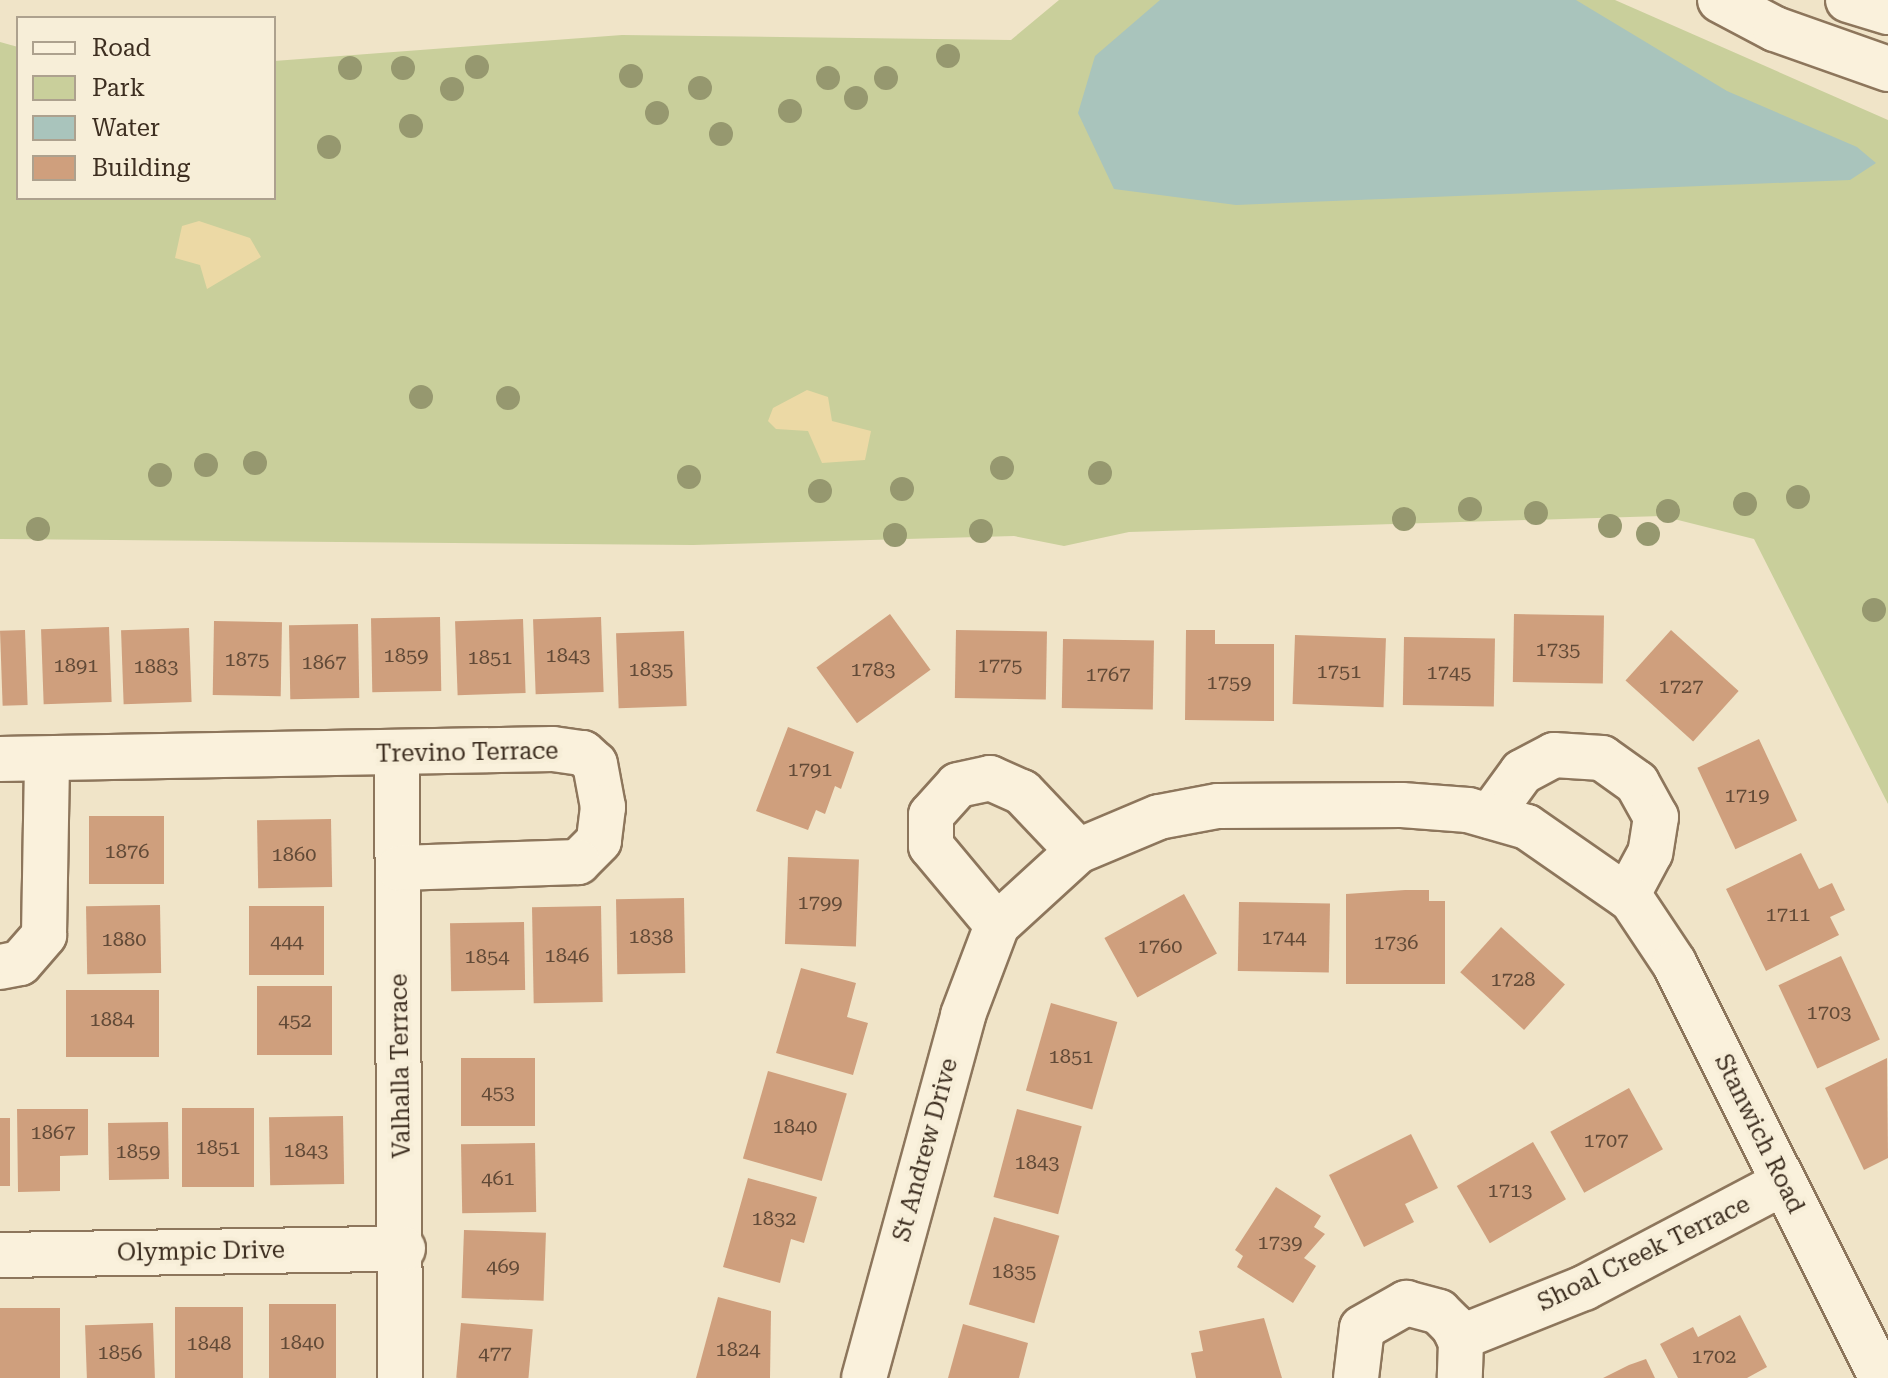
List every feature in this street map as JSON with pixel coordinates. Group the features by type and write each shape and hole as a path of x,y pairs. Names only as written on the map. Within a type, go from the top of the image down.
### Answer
{"street":[{"path":"1720,0 1775,29 1888,69"},
{"path":"1848,0 1888,12"},
{"name":"Valhalla Terrace","path":"397,753 403,1249 400,1378"},
{"name":"Trevino Terrace","path":"0,759 583,753 601,779 603,807 599,841 578,862 399,868"},
{"path":"1490,816 1522,772 1554,755 1602,758 1637,783 1656,817 1650,853 1627,896"},
{"path":"0,967 20,963 44,935 47,759"},
{"path":"997,925 931,846 931,815 958,785 990,778 1022,792 1078,851"},
{"name":"Stanwich Road","path":"997,925 1078,851 1159,817 1218,806 1402,805 1490,816 1554,842 1627,896 1674,963 1882,1378"},
{"name":"St Andrew Drive","path":"864,1378 963,1015 997,925"},
{"name":"Shoal Creek Terrace","path":"1356,1378 1354,1344 1389,1307 1423,1305 1459,1358 1783,1183"},
{"name":"Olympic Drive","path":"0,1255 403,1249"}],"green space":[{"path":"1059,0 1615,0 1888,120 1888,804 1754,539 1662,516 1129,532 1064,546 1014,536 693,545 0,539 0,42 16,46 16,200 276,200 276,61 622,35 1011,40"}],"sand":[{"path":"199,221 250,238 261,257 207,289 200,265 175,258 182,226"},
{"path":"807,390 828,397 832,421 871,431 865,460 822,463 808,431 776,429 768,421 773,408"}],"water":[{"path":"1160,0 1576,0 1727,91 1857,147 1876,163 1850,180 1236,205 1114,189 1078,113 1095,56"}],"building":[{"path":"890,614 931,670 857,723 816,667"},
{"path":"1514,614 1604,616 1603,684 1513,682"},
{"path":"440,617 441,691 372,692 371,618"},
{"path":"601,617 604,692 536,694 533,619"},
{"path":"523,619 526,693 458,695 455,621"},
{"path":"214,621 282,622 281,696 213,695"},
{"path":"358,624 359,698 290,699 289,625"},
{"path":"109,627 112,702 44,704 41,629"},
{"path":"189,628 192,702 124,704 121,630"},
{"path":"25,630 28,705 3,706 0,631"},
{"path":"956,630 1047,632 1046,700 955,698"},
{"path":"1186,630 1215,630 1215,644 1274,644 1274,721 1185,720"},
{"path":"1671,630 1739,691 1693,741 1625,681"},
{"path":"684,631 687,706 619,708 616,633"},
{"path":"1295,635 1386,638 1384,707 1293,704"},
{"path":"1404,637 1495,639 1494,707 1403,705"},
{"path":"1063,639 1154,641 1153,710 1062,708"},
{"path":"788,727 854,752 841,789 835,786 825,814 816,810 808,830 756,811"},
{"path":"1759,739 1797,821 1735,849 1697,768"},
{"path":"89,816 164,816 164,884 89,884"},
{"path":"331,819 332,887 258,888 257,820"},
{"path":"1801,853 1819,889 1832,883 1845,910 1830,917 1839,935 1766,971 1726,889"},
{"path":"788,857 859,859 856,946 785,944"},
{"path":"1429,890 1429,901 1445,901 1445,984 1346,984 1346,894"},
{"path":"1184,894 1217,953 1137,998 1104,938"},
{"path":"684,898 685,973 617,974 616,899"},
{"path":"1239,902 1330,904 1329,973 1238,971"},
{"path":"160,905 161,973 87,974 86,906"},
{"path":"249,906 324,906 324,975 249,975"},
{"path":"601,906 603,1002 534,1003 532,907"},
{"path":"524,922 525,990 451,991 450,923"},
{"path":"1501,927 1565,985 1524,1030 1460,972"},
{"path":"1841,956 1880,1039 1817,1069 1778,985"},
{"path":"801,968 856,983 847,1017 868,1023 853,1075 776,1053"},
{"path":"257,986 332,986 332,1055 257,1055"},
{"path":"66,990 159,990 159,1057 66,1057"},
{"path":"1051,1003 1117,1022 1092,1109 1026,1090"},
{"path":"461,1058 535,1058 535,1126 461,1126"},
{"path":"1887,1058 1888,1158 1864,1170 1825,1088"},
{"path":"768,1071 847,1094 822,1181 743,1158"},
{"path":"1629,1088 1663,1149 1584,1193 1550,1132"},
{"path":"182,1108 254,1108 254,1187 182,1187"},
{"path":"17,1109 88,1109 88,1155 60,1156 60,1191 18,1192"},
{"path":"1017,1109 1082,1126 1058,1214 993,1197"},
{"path":"343,1116 344,1184 270,1185 269,1117"},
{"path":"0,1118 10,1118 10,1186 0,1186"},
{"path":"168,1122 169,1179 109,1180 108,1123"},
{"path":"1411,1134 1438,1188 1405,1204 1414,1222 1364,1247 1329,1175"},
{"path":"1533,1142 1566,1199 1490,1243 1457,1186"},
{"path":"535,1143 536,1212 462,1213 461,1144"},
{"path":"748,1178 817,1197 804,1243 791,1239 780,1283 723,1267"},
{"path":"1276,1187 1321,1216 1314,1227 1325,1234 1304,1258 1316,1266 1293,1303 1237,1267 1243,1256 1235,1250"},
{"path":"994,1217 1059,1236 1034,1323 969,1304"},
{"path":"464,1230 546,1233 544,1301 462,1298"},
{"path":"718,1297 771,1311 770,1378 696,1378"},
{"path":"269,1304 336,1304 336,1378 269,1378"},
{"path":"175,1307 243,1307 243,1378 175,1378"},
{"path":"0,1308 60,1308 60,1378 0,1378"},
{"path":"1740,1315 1767,1367 1747,1378 1678,1378 1660,1344 1693,1327 1698,1337"},
{"path":"1264,1318 1282,1378 1196,1378 1191,1353 1203,1351 1199,1331"},
{"path":"153,1323 155,1378 87,1378 85,1325"},
{"path":"461,1323 533,1329 528,1378 456,1378"},
{"path":"963,1324 1028,1343 1019,1378 948,1378"},
{"path":"1646,1359 1655,1378 1603,1378 1629,1365"}]}
